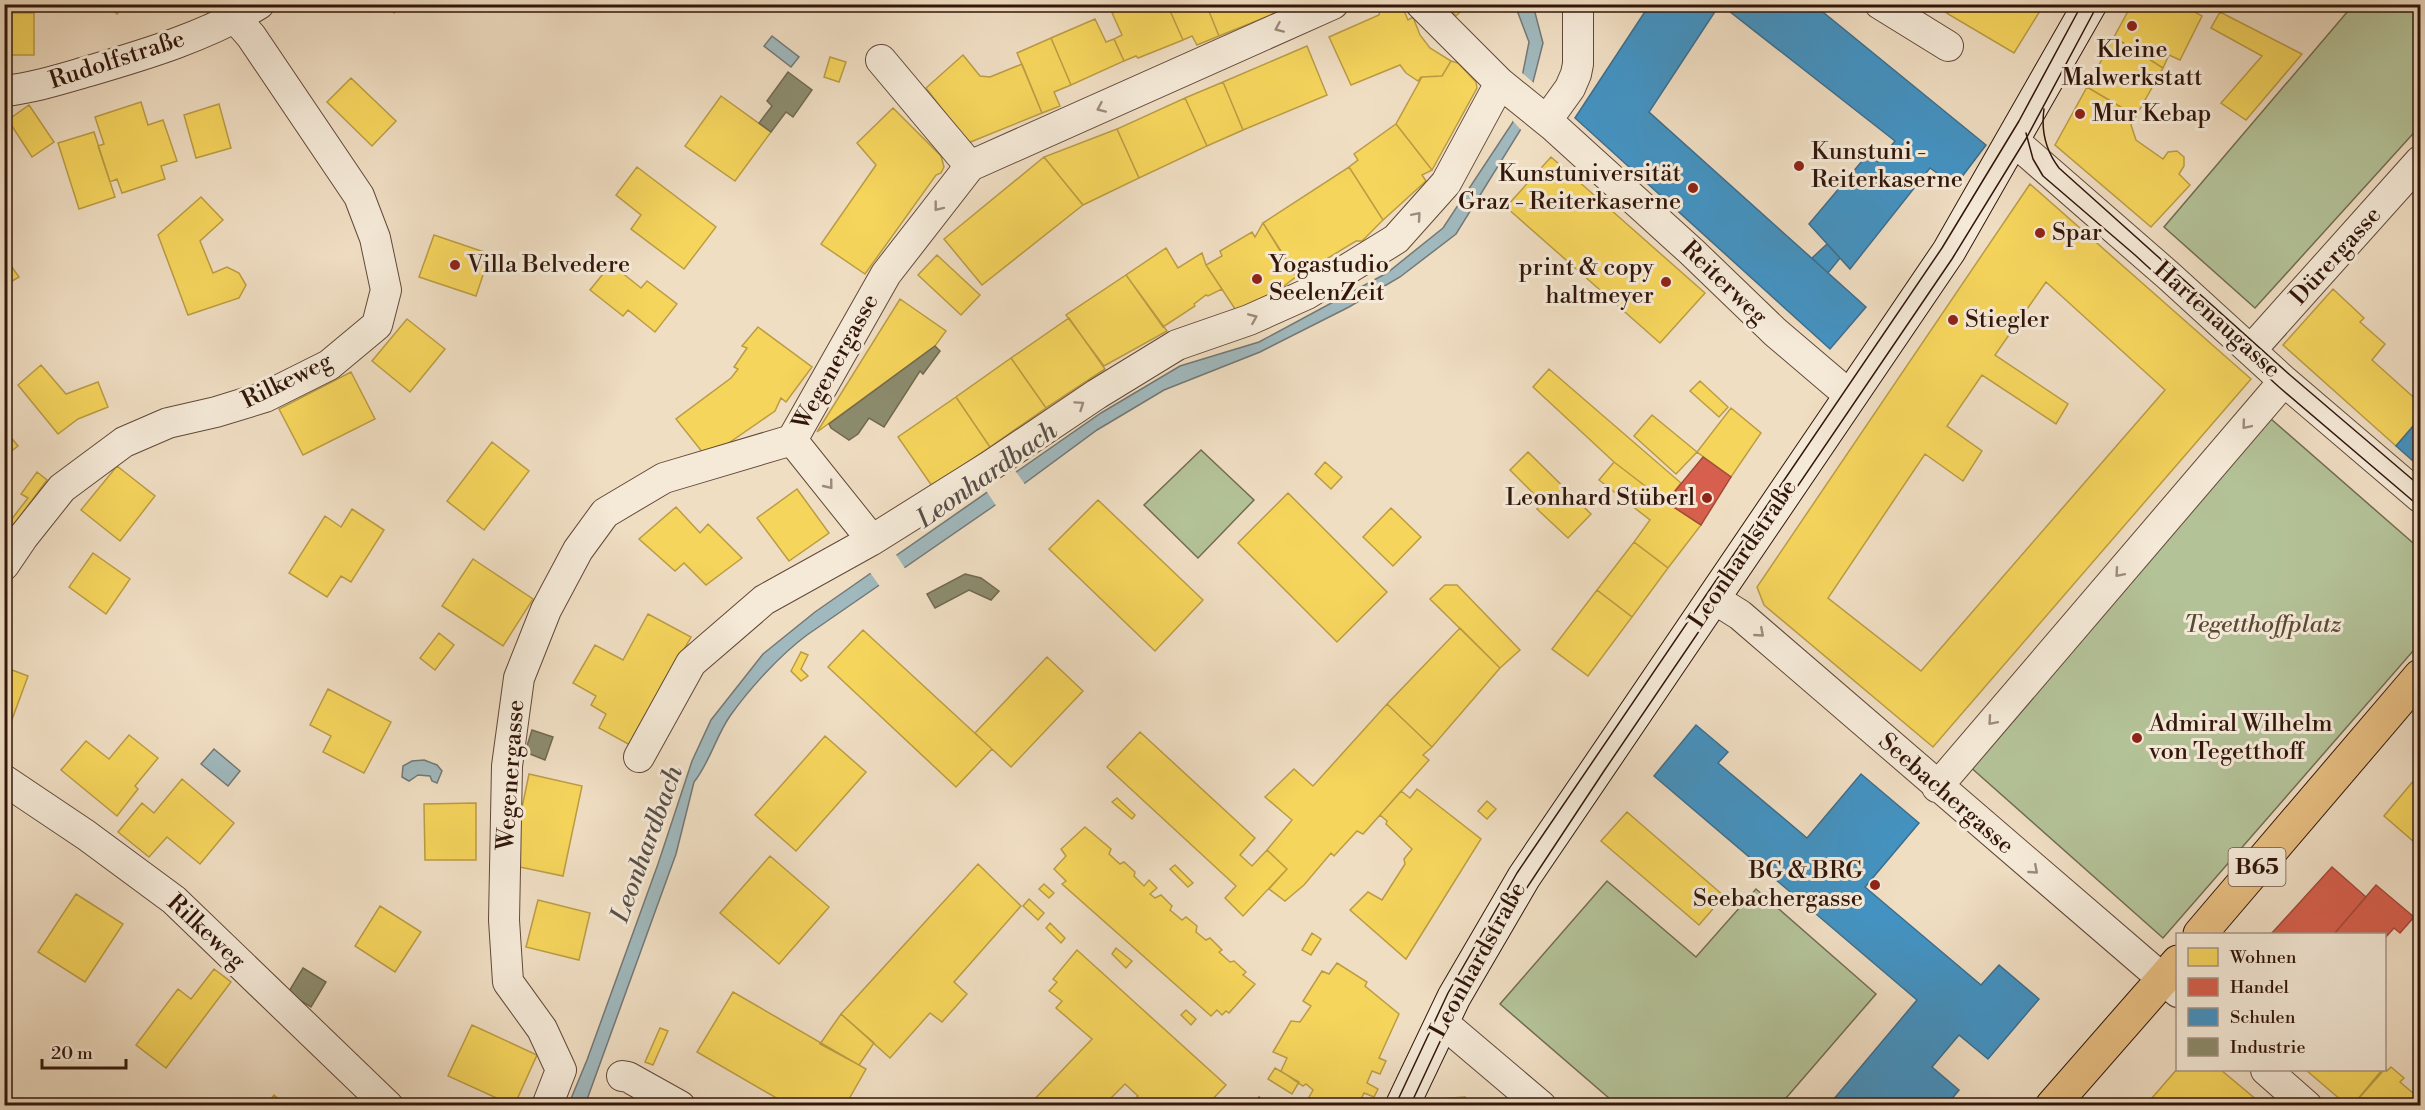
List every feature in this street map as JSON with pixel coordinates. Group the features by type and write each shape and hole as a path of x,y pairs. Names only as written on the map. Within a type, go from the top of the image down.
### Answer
{"main road":[{"name":"Leonhardstraße","path":"1402,1106 1473,962 1524,878 1949,251 2014,141 2090,4"},
{"name":"B65","path":"2201,933 2421,676"},
{"path":"2052,1106 2173,978"}],"street":[{"name":"Wegenergasse","path":"547,1106 561,1070 542,1029 508,982 504,920 507,766 519,678 546,610 578,550 605,513 664,478 792,440 886,274 970,166 1333,4"},
{"name":"Reiterweg","path":"1421,4 1505,87 1541,115 1692,252 1775,332 1850,395"},
{"path":"1541,115 1570,88 1576,74 1578,4"},
{"path":"1880,4 1948,46"},
{"name":"Rudolfstraße","path":"4,91 49,83 127,60 181,41 248,12"},
{"name":"Rilkeweg","path":"4,565 62,488 124,442 168,423 265,398 329,365 377,325 386,290 375,238 360,196 251,36 248,12"},
{"path":"881,60 970,166"},
{"path":"639,756 691,663 764,600 872,540 990,466 1097,394 1177,345 1249,320 1307,294 1396,239 1446,183 1505,87"},
{"name":"Hartenaugasse","path":"2014,141 2284,381 2421,497"},
{"name":"Dürergasse","path":"2251,350 2421,161"},
{"path":"1937,787 2284,381"},
{"path":"792,440 872,540"},
{"name":"Seebachergasse","path":"1713,598 1740,615 1937,787 2173,978"},
{"name":"Rilkeweg","path":"4,780 86,835 174,900 388,1106"},
{"path":"1442,1022 1541,1106"},
{"path":"2267,1071 2307,1106"},
{"path":"622,1076 628,1077 680,1106"}],"green space":[{"path":"2354,4 2420,5 2420,126 2255,308 2164,227"},
{"name":"Tegetthoffplatz","path":"2271,419 2420,549 2420,643 2163,938 1968,765"},
{"path":"1201,450 1254,500 1198,558 1144,505"},
{"path":"1607,881 1696,957 1756,889 1876,994 1780,1105 1617,1105 1500,1004"}],"water":[{"name":"Leonhardbach","path":"1515,5 1533,5 1543,43 1521,129 1456,234 1400,277 1349,307 1260,352 1164,390 1097,430 991,508 807,635 786,652 756,683 725,724 694,782 676,854 585,1105 568,1106 658,864 692,761 711,720 763,654 815,612 1101,413 1180,366 1259,342 1387,273 1443,228 1513,122 1529,42"},
{"path":"772,36 799,57 791,67 764,46"},
{"path":"214,749 240,771 228,786 201,764"},
{"path":"424,760 437,765 442,771 437,783 432,781 430,776 418,775 409,781 402,777 403,766 412,761"}],"pier":[{"path":"1521,72 1536,85 1523,132 1511,119"},
{"path":"1014,469 1026,486 997,507 985,489"},
{"path":"895,553 906,570 881,588 869,571"}],"building: Wohnen":[{"path":"106,4 126,4 117,14"},
{"path":"386,4 403,4 394,13"},
{"path":"1132,4 1167,4 1183,40 1138,58 1136,56 1124,61 1114,39 1122,35 1112,13"},
{"path":"1167,4 1206,4 1219,36 1197,45 1192,36 1183,40"},
{"path":"1206,4 1287,4 1288,8 1219,36"},
{"path":"1389,4 1402,6 1408,20 1413,17 1420,35 1430,48 1451,61 1442,76 1421,77 1418,81 1406,73 1400,65 1351,85 1329,37 1379,15 1380,9"},
{"path":"1445,4 1468,4 1456,16"},
{"path":"1934,4 1953,4 1948,14"},
{"path":"1953,4 2041,4 2043,6 2014,53 1948,14"},
{"path":"2132,4 2195,4 2193,11 2202,16 2180,60 2169,55 2163,68 2114,37"},
{"path":"2220,12 2302,54 2246,120 2221,103 2262,56 2211,28"},
{"path":"4,13 34,13 34,55 4,55"},
{"path":"1095,19 1106,42 1114,39 1124,61 1071,85 1051,38"},
{"path":"2114,37 2163,68 2136,116 2087,87"},
{"path":"1051,38 1071,85 1054,92 1060,106 1042,113 1017,53"},
{"path":"1307,46 1327,95 1243,130 1223,82"},
{"path":"963,55 980,76 990,77 1022,64 1042,113 968,143 926,88"},
{"path":"830,57 846,62 839,82 824,77"},
{"path":"1451,61 1458,63 1476,82 1477,88 1432,170 1396,124 1422,77 1442,76"},
{"path":"351,78 396,121 372,146 327,102"},
{"path":"1223,82 1243,130 1207,146 1185,98"},
{"path":"2087,87 2136,116 2131,125 2136,140 2163,159 2168,152 2177,151 2184,157 2184,166 2179,174 2190,185 2151,227 2055,145"},
{"path":"721,96 771,132 735,181 685,146"},
{"path":"1185,98 1207,146 1139,178 1117,129"},
{"path":"141,102 148,125 163,120 177,161 161,166 165,179 122,193 117,179 110,182 98,146 104,144 95,117"},
{"path":"219,104 231,148 196,158 184,115"},
{"path":"29,105 54,142 32,157 8,120"},
{"path":"893,108 941,156 944,167 865,274 821,244 876,165 857,143"},
{"path":"1396,124 1432,170 1422,175 1426,181 1383,220 1349,167 1358,160 1354,154"},
{"path":"1117,129 1139,178 1083,205 1044,157"},
{"path":"94,132 115,197 79,209 58,143"},
{"path":"1044,157 1083,205 982,285 944,239"},
{"path":"1551,157 1705,293 1660,343 1506,207"},
{"path":"637,167 716,227 684,269 631,229 641,215 616,195"},
{"path":"1349,167 1383,220 1362,241 1356,241 1328,258 1327,265 1322,269 1316,268 1298,280 1263,223"},
{"path":"2030,184 2251,379 1933,747 1764,605 1757,587","holes":["2046,282 2165,390 1921,671 1828,598 1925,454 1963,481 1982,451 1947,426 1982,375 2056,424 2068,404 1995,355"]},
{"path":"201,197 223,220 200,241 213,273 227,267 239,273 246,285 239,298 188,315 158,235"},
{"path":"1263,223 1297,276 1250,312 1237,312 1206,265 1222,256 1220,251 1252,232 1255,237"},
{"name":"Villa Belvedere","path":"434,235 490,254 476,296 419,277"},
{"path":"1166,248 1178,268 1202,253 1206,265 1222,289 1206,295 1194,304 1195,306 1163,327 1126,275"},
{"path":"937,255 980,295 961,315 918,275"},
{"path":"4,256 19,277 4,286"},
{"path":"611,264 641,288 647,281 677,304 655,332 628,310 623,316 590,290"},
{"path":"1126,275 1167,331 1104,366 1066,315"},
{"path":"2333,289 2364,318 2360,322 2385,344 2372,360 2420,403 2420,418 2396,446 2283,345"},
{"path":"900,299 946,331 935,346 817,432"},
{"path":"1069,318 1105,369 1046,408 1011,358"},
{"path":"407,319 445,349 410,392 372,361"},
{"path":"758,327 812,367 786,402 781,398 775,411 707,458 676,419 731,378 738,369 734,367 747,348 742,346"},
{"path":"1011,358 1046,408 990,447 956,397"},
{"path":"41,365 66,394 98,382 108,407 78,419 58,434 18,385"},
{"path":"1549,369 1681,483 1666,502 1614,462 1533,387"},
{"path":"351,372 375,419 303,455 279,409"},
{"path":"1700,381 1728,407 1719,417 1690,391"},
{"path":"956,397 990,447 932,486 898,437"},
{"path":"1731,408 1761,433 1731,477 1697,452"},
{"path":"1652,415 1697,452 1676,474 1634,436"},
{"path":"4,429 18,446 4,457"},
{"path":"492,442 529,471 484,530 447,501"},
{"path":"1528,452 1591,514 1568,538 1537,509 1543,503 1510,470"},
{"path":"1325,462 1342,477 1331,489 1315,474"},
{"path":"1614,462 1666,502 1701,525 1668,568 1634,542 1650,520 1599,480"},
{"path":"117,466 155,496 120,541 81,510"},
{"path":"37,472 47,480 4,538 4,529 28,498 21,494"},
{"path":"797,489 829,533 789,561 757,518"},
{"path":"1288,493 1387,592 1337,642 1238,543"},
{"path":"1098,500 1203,600 1155,651 1049,549"},
{"path":"676,507 700,533 708,524 742,558 706,585 684,563 675,571 639,539"},
{"path":"1391,508 1421,537 1393,566 1363,537"},
{"path":"352,509 384,530 351,582 341,576 327,597 289,573 325,516 341,527"},
{"path":"1634,542 1668,568 1632,617 1597,590"},
{"path":"93,553 130,579 106,614 69,587"},
{"path":"473,559 533,599 503,646 442,606"},
{"path":"1445,585 1457,585 1520,650 1500,668 1430,599"},
{"path":"1597,590 1632,617 1588,676 1552,649"},
{"path":"648,614 691,637 630,745 599,728 606,714 591,705 596,696 573,683 595,645 623,660"},
{"path":"1460,628 1500,668 1432,747 1387,704"},
{"path":"863,630 992,749 956,787 828,667"},
{"path":"439,633 454,645 435,670 420,658"},
{"path":"801,652 808,655 801,669 808,676 801,681 791,671"},
{"path":"1047,657 1083,691 1011,767 975,733"},
{"path":"4,667 28,676 10,725 4,723"},
{"path":"328,689 391,722 364,773 323,752 331,736 310,725"},
{"path":"1387,704 1432,747 1423,755 1429,760 1363,834 1357,831 1334,856 1331,853 1304,885 1285,901 1269,889 1287,869 1267,850 1292,820 1265,797 1294,769 1313,786"},
{"path":"1140,732 1255,838 1240,855 1252,866 1267,850 1287,869 1243,916 1225,898 1236,886 1107,767"},
{"path":"129,735 158,758 135,786 138,789 117,816 61,770 86,741 109,759"},
{"path":"825,736 866,772 796,851 755,815"},
{"path":"529,774 582,786 563,876 510,865"},
{"path":"182,779 234,823 200,864 167,837 149,857 118,832 142,803 154,813"},
{"path":"2415,779 2420,783 2420,847 2384,816"},
{"path":"1417,789 1481,839 1406,959 1350,910 1368,892 1382,900 1405,864 1404,859 1412,849 1380,815 1401,791 1410,798"},
{"path":"1117,798 1135,815 1132,819 1112,802"},
{"path":"1487,801 1496,809 1487,819 1478,811"},
{"path":"476,803 476,860 425,860 424,804"},
{"path":"1627,812 1724,896 1699,925 1601,841"},
{"path":"1085,827 1111,849 1109,854 1120,864 1124,862 1135,872 1134,876 1144,886 1149,880 1157,888 1150,894 1155,898 1161,895 1172,906 1170,910 1182,920 1186,917 1197,926 1196,932 1206,940 1210,938 1222,950 1219,952 1246,972 1243,975 1255,984 1229,1013 1226,1011 1222,1015 1217,1010 1211,1016 1062,884 1066,881 1054,869 1066,856 1061,849"},
{"path":"770,856 829,907 779,964 720,913"},
{"path":"978,864 1021,906 954,982 967,994 942,1022 930,1013 890,1058 841,1014"},
{"path":"1175,865 1193,883 1188,887 1170,869"},
{"path":"1044,884 1054,893 1049,898 1039,889"},
{"path":"76,894 123,924 85,982 38,952"},
{"path":"1029,899 1044,913 1038,920 1023,906"},
{"path":"538,900 590,913 579,960 526,947"},
{"path":"380,906 421,932 395,972 355,946"},
{"path":"1050,923 1065,938 1061,943 1046,928"},
{"path":"1312,933 1321,939 1311,955 1302,950"},
{"path":"1116,948 1132,961 1126,968 1112,954"},
{"path":"1077,950 1226,1085 1208,1104 1210,1106 1127,1106 1138,1096 1125,1084 1103,1106 1028,1106 1092,1039 1056,1008 1062,1001 1049,991 1057,982 1053,979"},
{"path":"1337,963 1367,982 1365,986 1399,1014 1379,1058 1386,1061 1380,1074 1372,1071 1367,1083 1378,1089 1374,1097 1364,1093 1358,1106 1304,1106 1313,1090 1281,1071 1287,1058 1273,1052 1291,1021 1300,1022 1311,1006 1303,1001 1322,971 1329,974"},
{"path":"214,969 231,982 166,1068 136,1045 178,989 191,999"},
{"path":"733,992 866,1069 845,1106 790,1106 697,1052"},
{"path":"1186,1010 1196,1019 1191,1025 1181,1015"},
{"path":"841,1014 874,1043 859,1065 820,1044"},
{"path":"472,1025 537,1055 514,1106 448,1076"},
{"path":"660,1028 668,1031 653,1065 645,1062"},
{"path":"2391,1067 2404,1078 2400,1082 2420,1099 2420,1106 2352,1106 2383,1071"},
{"path":"1275,1068 1299,1082 1292,1094 1268,1079"},
{"path":"2176,1070 2222,1071 2264,1106 2145,1106"},
{"path":"2307,1071 2381,1071 2352,1106 2348,1106"},
{"path":"274,1095 287,1106 266,1106"},
{"path":"1465,1097 1475,1106 1434,1106 1437,1099"}],"building: Handel":[{"path":"1703,457 1731,477 1701,525 1666,502"},
{"path":"2332,867 2366,897 2335,933 2272,933"},
{"path":"2376,885 2414,917 2400,933 2394,928 2386,937 2386,933 2335,933"}],"building: Schulen":[{"name":"Kunstuniversität Graz - Reiterkaserne","path":"1650,4 1720,4 1649,112 1866,307 1830,349 1575,118"},
{"path":"1720,4 1813,4 1986,145 1955,186 1930,168 1850,269 1809,224 1868,154 1878,162 1895,141"},
{"path":"1827,244 1840,258 1828,273 1812,258"},
{"path":"2420,418 2420,467 2396,446"},
{"path":"1696,725 1728,752 1718,763 1807,838 1861,774 1919,823 1865,887 1981,985 1999,965 2039,999 1988,1059 1959,1035 1932,1067 1959,1090 1946,1106 1828,1106 1917,1000 1654,776"}],"building: Industrie":[{"path":"788,72 812,90 793,117 786,112 771,132 759,123 772,106 767,101"},
{"path":"935,346 940,351 923,374 920,371 884,427 869,418 858,434 849,440 831,428 829,424"},
{"path":"965,574 981,578 999,591 991,600 969,590 935,608 927,594"},
{"path":"532,730 553,737 545,760 525,752"},
{"path":"303,968 326,982 311,1007 288,993"},
{"path":"1259,1097 1271,1106 1253,1106"}],"tram line":[{"path":"1395,1106 1448,993 1517,873 1942,248 2019,121 2082,4"},
{"path":"1410,1106 1458,1003 1497,933 1604,771 1952,259 2027,137 2098,4"},
{"path":"2044,109 2043,125 2046,140 2059,168 2290,375 2420,486"},
{"path":"2026,133 2033,159 2043,176 2135,255 2279,387 2420,507"}],"place":[{"name":"Kleine Malwerkstatt","path":"2132,26"},
{"name":"Mur Kebap","path":"2080,114"},
{"name":"Kunstuni - Reiterkaserne","path":"1799,166"},
{"name":"Kunstuniversität Graz - Reiterkaserne","path":"1693,188"},
{"name":"Spar","path":"2040,233"},
{"name":"Villa Belvedere","path":"455,265"},
{"name":"Yogastudio SeelenZeit","path":"1257,279"},
{"name":"print & copy haltmeyer","path":"1666,282"},
{"name":"Stiegler","path":"1953,320"},
{"name":"Leonhard Stüberl","path":"1707,498"},
{"name":"Admiral Wilhelm von Tegetthoff","path":"2137,738"},
{"name":"BG & BRG Seebachergasse","path":"1875,885"}]}
